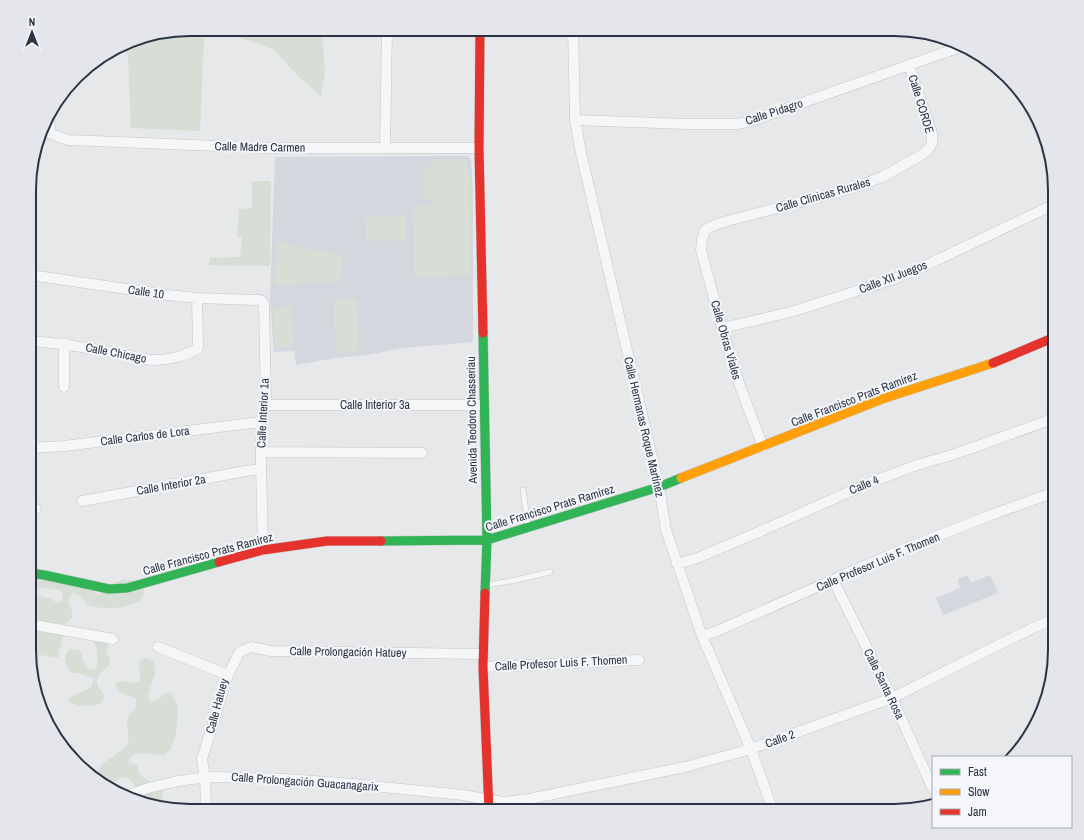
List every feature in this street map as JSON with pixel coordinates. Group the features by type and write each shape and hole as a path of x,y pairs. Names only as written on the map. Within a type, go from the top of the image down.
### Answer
{"street":[{"path":"385,148 387,36"},
{"name":"Avenida Teodoro Chasseriau","path":"480,36 479,148 487,540 483,667 488,804"},
{"name":"Calle Hermanas Roque Martínez","path":"572,36 575,120 659,487 666,530 702,636 751,749 771,804"},
{"name":"Calle Pidagro","path":"575,120 687,124 737,124 762,118 839,89 955,49"},
{"name":"Calle CORDE","path":"909,65 932,133 932,143"},
{"name":"Calle Madre Carmen","path":"47,132 68,140 269,148 479,148"},
{"name":"Calle Clínicas Rurales","path":"705,230 726,221 850,189 882,177 920,156 928,150 932,143"},
{"name":"Calle XII Juegos","path":"722,328 791,312 897,278 1048,207"},
{"name":"Calle Obras Viales","path":"705,230 701,250 722,328 740,386 763,446"},
{"name":"Calle 10","path":"36,276 168,295 262,301"},
{"name":"Calle Chicago","path":"36,341 64,343 155,360 193,352 198,348 197,298"},
{"name":"Calle Interior 1a","path":"262,301 264,304 266,405 260,422 263,550"},
{"name":"Calle Francisco Prats Ramírez","path":"36,574 109,589 127,588 263,550 327,540 487,540 659,487 882,399 1000,361 1048,340"},
{"path":"64,343 64,387"},
{"name":"Calle Interior 3a","path":"266,405 484,405"},
{"name":"Calle 4","path":"677,564 695,559 876,480 1048,421"},
{"name":"Calle Carlos de Lora","path":"36,448 72,445 260,422"},
{"path":"261,452 422,452"},
{"name":"Calle Interior 2a","path":"82,501 261,469"},
{"name":"Calle Profesor Luis F. Thomen","path":"702,636 717,631 889,555 1048,495"},
{"name":"Calle Santa Rosa","path":"833,580 892,698 932,787"},
{"name":"Calle 2","path":"488,800 503,802 529,799 685,766 751,749 892,698 1048,622"},
{"path":"36,625 113,639"},
{"name":"Calle Hatuey","path":"158,647 228,675 202,759 205,777 206,804"},
{"name":"Calle Prolongación Hatuey","path":"228,675 239,653 251,647 271,651 483,654"},
{"name":"Calle Profesor Luis F. Thomen","path":"483,667 639,660"},
{"name":"Calle Prolongación Guacanagarix","path":"133,793 150,787 205,777 285,779 463,795 488,800"}],"lane":[{"path":"523,490 528,528"},
{"path":"486,585 550,572"}],"shaded area":[{"path":"180,36 206,36 204,39 200,131 131,128 128,58 126,50 150,41"},
{"path":"235,36 322,36 325,72 321,96 298,76 273,49"},
{"path":"468,156 471,160 473,194 473,342 401,348 368,355 336,358 296,365 294,351 274,352 270,300 275,157"},
{"path":"431,159 466,159 471,183 470,275 414,277 413,207 432,204 432,200 424,200 424,167 431,167"},
{"path":"252,181 271,181 270,266 209,265 210,258 240,257 242,237 237,237 239,209 252,208"},
{"path":"365,217 406,217 406,241 367,241"},
{"path":"277,242 343,256 341,281 275,285"},
{"path":"357,299 359,352 336,354 333,300"},
{"path":"291,307 294,346 275,348 273,308"},
{"path":"36,574 87,583 96,594 99,594 118,581 136,581 144,590 144,594 140,601 123,607 103,608 88,605 80,596 74,593 71,595 68,602 72,617 67,623 54,625 45,624 36,620 36,595 51,599 58,603 63,600 63,595 62,592 57,589 36,588"},
{"path":"967,575 971,583 990,575 998,593 943,615 936,598 960,588 958,579"},
{"path":"36,629 63,634 58,658 36,654"},
{"path":"102,632 109,633 112,636 107,652 110,663 97,677 97,684 104,694 103,700 100,704 88,706 81,706 69,702 69,698 90,688 93,678 77,673 70,673 66,664 66,655 70,649 78,650 81,652 84,663 89,669 96,669 98,658 94,639"},
{"path":"145,658 154,661 155,674 148,697 151,701 156,701 167,692 171,693 178,707 176,735 171,749 164,755 137,753 133,755 128,762 137,765 139,772 145,779 161,788 163,791 162,801 139,796 138,790 128,778 120,779 113,783 97,773 101,765 126,747 128,743 127,719 136,708 136,698 120,692 116,688 115,684 119,681 138,683 141,680 139,670 140,660"}],"traffic: fast":[{"path":"483,333 487,540 485,593"},
{"path":"381,541 487,540 659,487 681,478"},
{"path":"36,574 109,589 127,588 219,562"}],"traffic: slow":[{"path":"681,478 882,399 993,363"}],"traffic: jam":[{"path":"480,36 479,148 483,333"},
{"path":"993,363 1048,340"},
{"path":"219,562 263,550 327,541 381,541"},
{"path":"485,593 483,667 489,804"}]}
